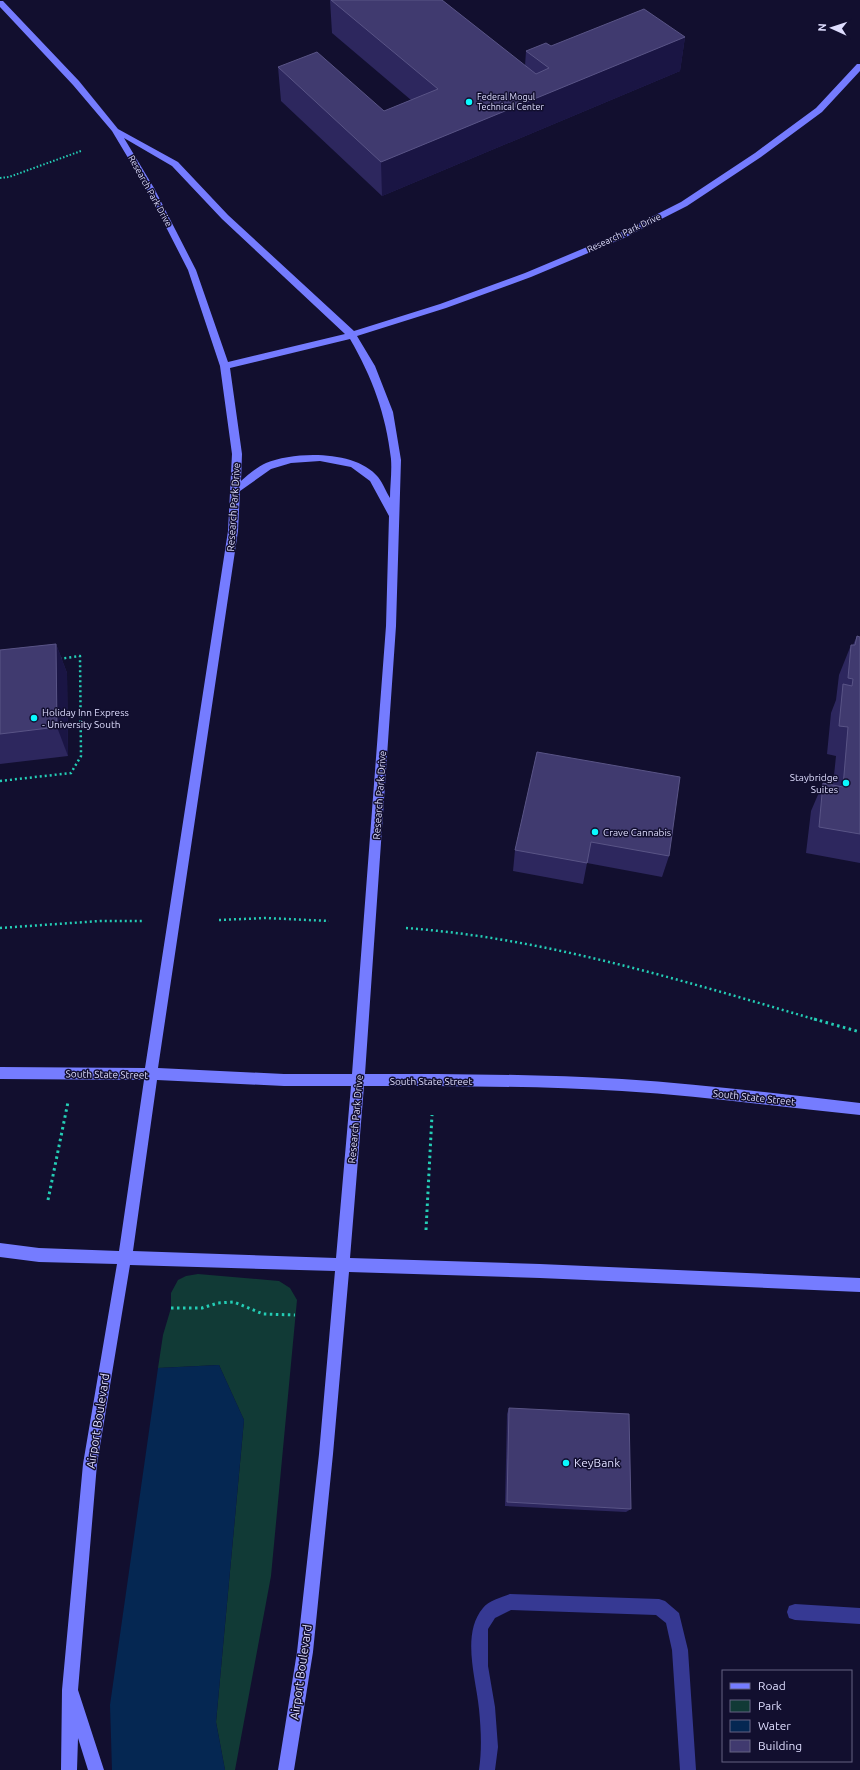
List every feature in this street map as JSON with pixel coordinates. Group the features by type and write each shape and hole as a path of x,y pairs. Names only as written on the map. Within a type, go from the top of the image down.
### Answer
{"street":[{"name":"Research Park Drive","path":"0,3 76,83 115,130 150,188 192,270 225,366 237,454 233,531 151,1074"},
{"name":"Research Park Drive","path":"225,366 352,335 448,304 534,272 621,236 684,204 758,155 819,110 860,66"},
{"name":"Research Park Drive","path":"115,130 175,164 225,216 352,335 370,366 388,412 396,460 391,626 343,1264"},
{"path":"235,490 268,466 291,460 320,458 354,464 374,479 395,517"},
{"name":"South State Street","path":"0,1073 151,1074 284,1080 462,1080 621,1086 685,1090 860,1109"},
{"name":"Airport Boulevard","path":"69,1770 70,1690 90,1464 125,1256 151,1074"},
{"path":"0,1250 38,1255 125,1256 548,1271 860,1285"},
{"name":"Airport Boulevard","path":"286,1770 305,1652 326,1454 343,1264"},
{"path":"70,1690 96,1770"}],"lane":[{"path":"487,1770 490,1747 487,1706 480,1666 480,1627 489,1612 510,1602 659,1607 673,1619 680,1650 688,1770"},
{"path":"794,1612 860,1616"}],"path":[{"path":"0,178 9,177 81,151"},
{"path":"0,781 71,773 81,756 80,656 51,660"},
{"path":"219,920 266,918 329,921"},
{"path":"0,928 92,922 142,921"},
{"path":"406,928 439,930 537,946 640,970 860,1032"},
{"path":"48,1200 68,1099"},
{"path":"426,1230 432,1115"},
{"path":"171,1308 202,1308 218,1303 234,1302 263,1314 295,1315"}],"green space":[{"path":"198,1274 279,1281 290,1288 297,1300 271,1576 235,1770 225,1770 216,1722 244,1420 219,1365 158,1368 163,1335 171,1308 171,1293 178,1280 186,1276"}],"water":[{"path":"219,1365 244,1420 216,1722 225,1770 112,1770 110,1705 158,1368"}],"building":[{"path":"331,0 442,0 536,74 549,68 526,51 546,43 551,46 644,9 685,37 381,162 278,67 317,52 384,111 438,89"},
{"path":"857,636 860,637 860,834 819,827 823,783 843,787 848,727 839,726 843,684 852,686 853,679 848,678 851,645 855,645"},
{"path":"56,644 57,727 0,734 0,650"},
{"name":"Crave Cannabis","path":"537,752 680,777 669,856 591,842 587,863 515,850"},
{"name":"KeyBank","path":"509,1408 629,1414 631,1509 507,1502"}],"place":[{"name":"Federal Mogul Technical Center","path":"469,102"},
{"name":"Holiday Inn Express - University South","path":"34,718"},
{"name":"Staybridge Suites","path":"846,783"},
{"name":"Crave Cannabis","path":"595,832"},
{"name":"KeyBank","path":"566,1463"}]}
